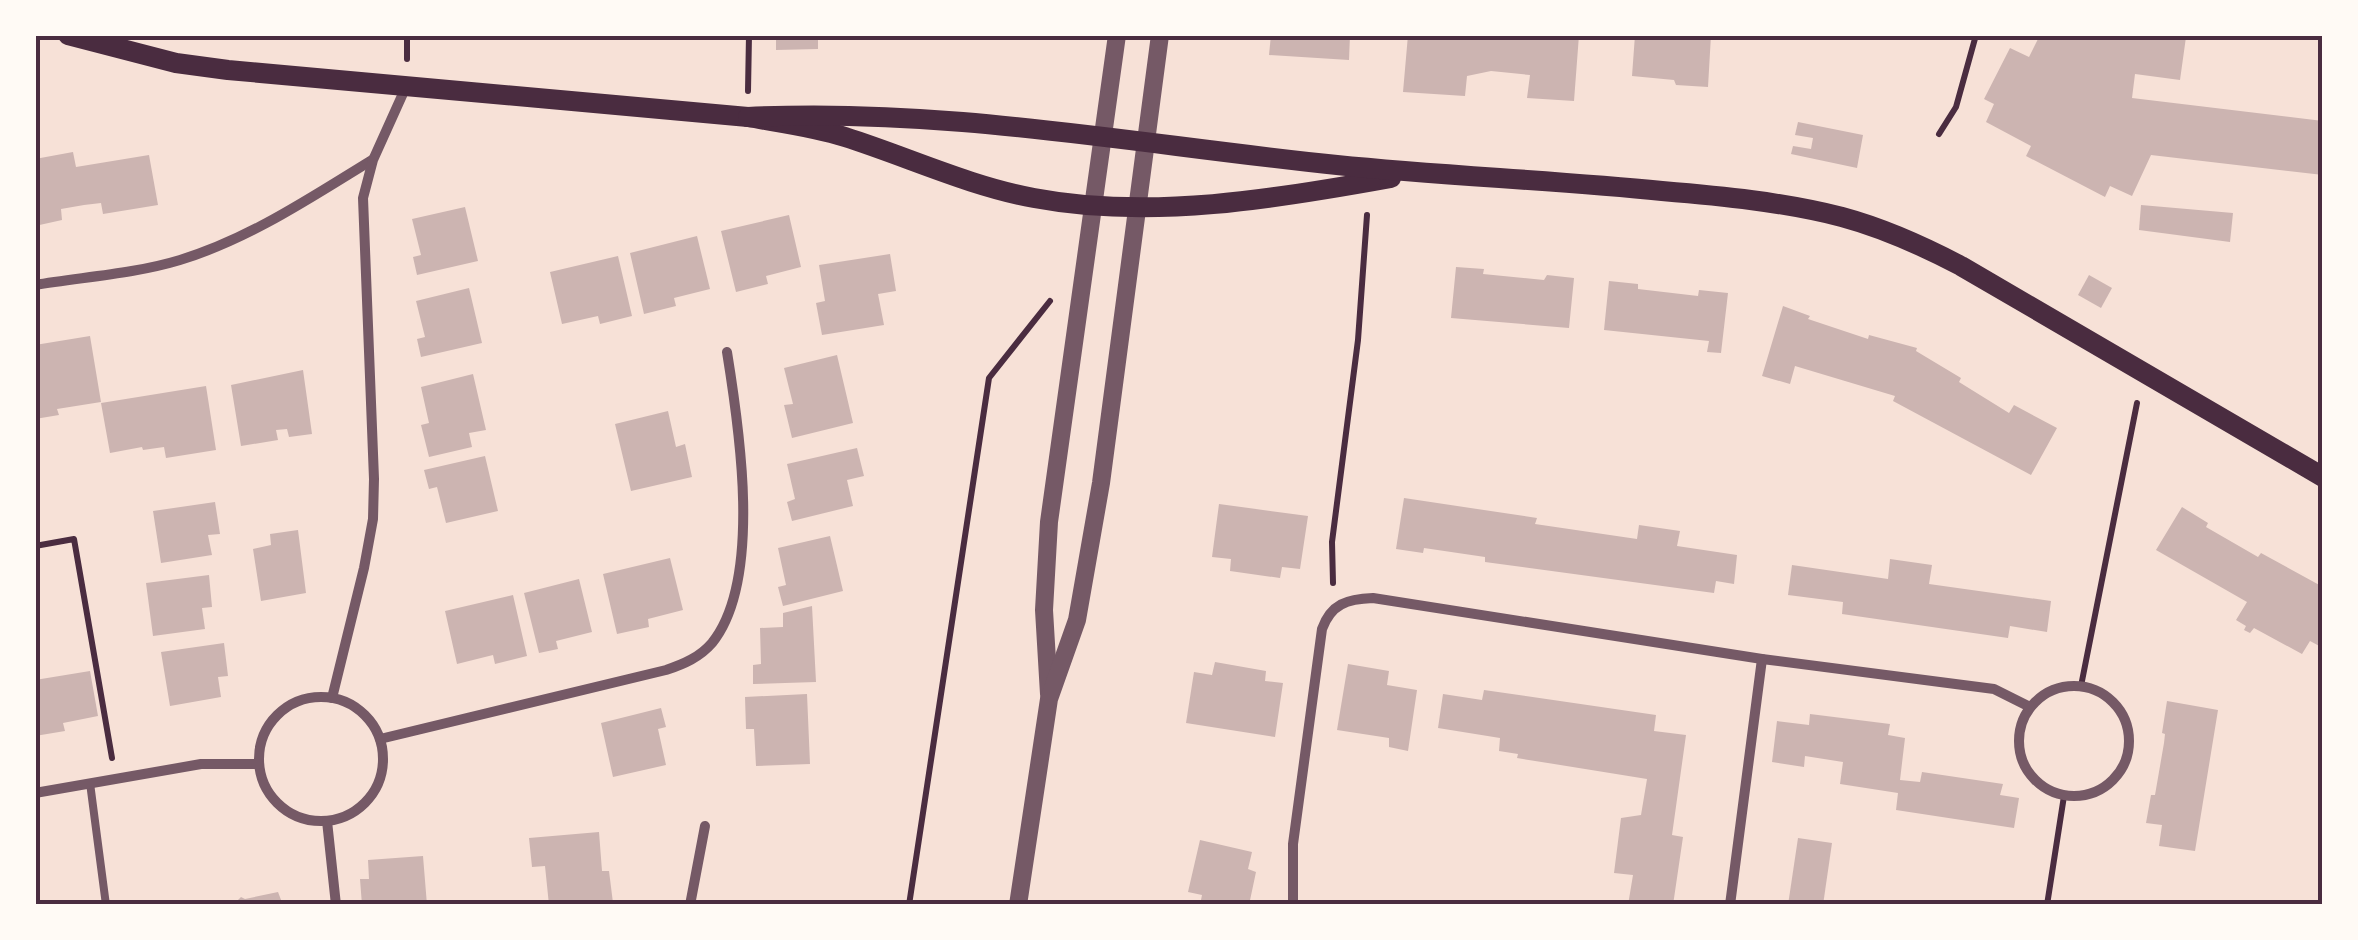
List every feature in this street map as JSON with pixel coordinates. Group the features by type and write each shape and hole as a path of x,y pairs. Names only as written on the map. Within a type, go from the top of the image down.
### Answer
{"main road":[{"path":"68,35 176,62 406,88 748,118 821,130 1035,199 1139,206 1306,192 1418,173"},
{"path":"748,118 812,114 888,117 1103,136 1418,173 1733,198 1842,218 1943,257 2323,477"}],"street":[{"path":"1049,699 1044,610 1049,522 1117,35"},
{"path":"1018,905 1049,699 1077,620 1083,586 1160,35"},
{"path":"332,698 373,519 362,216 365,181 406,88"},
{"path":"35,286 174,262 210,250 290,210 372,160"},
{"path":"380,739 666,670 701,654 714,641 731,604 743,519 741,438 727,352"},
{"path":"1293,905 1293,844 1322,630 1328,614 1337,605 1357,598 1762,659 1994,689 2030,707"},
{"path":"1730,905 1762,659"},
{"path":"2081,686 2112,701 2123,716 2129,750 2113,781 2099,791 2064,796 2046,790 2031,777 2018,742 2030,707 2044,694 2062,687 2081,686"},
{"path":"332,698 362,712 380,739 383,757 373,793 360,807 327,821 295,815 280,806 270,795 259,764 260,745 267,728 279,712 295,702 332,698"},
{"path":"35,793 201,764 259,764"},
{"path":"327,821 336,905"},
{"path":"690,905 705,826"}],"lane":[{"path":"90,784 106,905"}],"path":[{"path":"748,118 749,35"},
{"path":"1939,134 1956,106 1976,35"},
{"path":"1337,605 1331,576 1332,542 1358,340 1365,215 1385,212"},
{"path":"909,905 989,378 1053,298"},
{"path":"2081,686 2143,373"},
{"path":"35,546 74,539 116,779"},
{"path":"2046,905 2064,796"}],"building":[{"path":"776,35 818,35 818,49 776,50"},
{"path":"1271,35 1350,35 1349,60 1269,55"},
{"path":"1408,35 1579,35 1574,101 1527,98 1530,75 1491,71 1467,76 1465,96 1403,92"},
{"path":"1635,35 1711,35 1708,87 1632,76"},
{"path":"2040,35 2186,37 2180,80 2135,74 2132,98 2323,121 2323,175 2151,155 2132,196 2110,186 2105,197 2026,156 2031,146 1986,122 1994,104 1984,99 2010,48 2029,57"},
{"path":"1798,122 1863,135 1857,168 1791,154 1793,146 1811,149 1813,138 1795,135"},
{"path":"73,152 76,167 149,155 158,205 103,214 101,203 84,205 61,209 62,220 35,226 35,159"},
{"path":"2141,205 2233,213 2230,242 2139,230"},
{"path":"465,207 478,261 417,275 413,257 421,255 412,219"},
{"path":"789,215 801,267 766,276 768,284 736,292 721,231"},
{"path":"697,236 710,289 674,298 676,306 644,314 630,253"},
{"path":"890,254 896,291 878,294 884,325 822,335 816,303 825,301 819,265"},
{"path":"618,256 632,316 600,324 598,316 562,324 550,272"},
{"path":"1456,267 1544,280 1547,275 1574,278 1569,328 1451,318"},
{"path":"2089,275 2112,288 2101,308 2078,295"},
{"path":"1609,281 1638,284 1638,289 1698,296 1699,290 1728,293 1721,353 1707,352 1709,341 1604,330"},
{"path":"469,288 482,343 421,357 417,339 425,337 416,301"},
{"path":"1783,306 1810,316 1808,319 1868,339 1869,335 1917,348 1916,351 1961,378 1959,382 2009,413 2014,405 2057,428 2031,475 1893,401 1895,396 1795,366 1790,384 1762,376"},
{"path":"90,336 101,402 57,409 59,415 35,419 35,345"},
{"path":"837,355 853,423 792,438 784,405 793,404 784,368"},
{"path":"303,370 312,434 289,437 287,429 276,430 278,440 241,446 231,385"},
{"path":"473,374 486,430 469,433 472,447 429,457 421,425 429,423 421,387"},
{"path":"206,386 216,450 166,458 164,447 110,453 101,403"},
{"path":"668,411 676,447 685,444 692,477 631,491 615,424"},
{"path":"857,448 864,476 847,480 853,506 792,521 787,502 795,499 787,464"},
{"path":"485,456 498,511 446,523 437,487 429,489 424,470"},
{"path":"1404,498 1537,518 1535,524 1637,539 1639,525 1680,531 1677,546 1737,555 1734,584 1716,581 1714,593 1485,562 1485,557 1424,548 1423,553 1396,549"},
{"path":"215,502 220,534 208,535 212,555 161,563 153,511"},
{"path":"1219,504 1308,516 1300,569 1282,567 1280,578 1230,571 1231,559 1212,557"},
{"path":"2182,507 2208,523 2206,527 2258,557 2261,553 2323,587 2323,648 2310,641 2302,654 2254,628 2250,633 2244,630 2246,626 2236,620 2247,602 2156,550"},
{"path":"298,530 306,593 261,601 253,549 271,545 270,534"},
{"path":"830,536 843,591 783,606 778,587 786,585 778,548"},
{"path":"670,558 683,610 648,619 649,627 617,634 603,574"},
{"path":"1890,559 1932,565 1929,584 2051,601 2047,632 2010,626 2008,638 1842,614 1843,602 1788,595 1792,565 1888,579"},
{"path":"209,575 212,607 202,608 205,629 153,636 146,583"},
{"path":"579,579 592,632 556,641 558,649 539,653 524,593"},
{"path":"513,595 527,656 495,664 493,655 457,664 445,611"},
{"path":"812,606 816,682 753,684 753,665 761,664 760,628 783,627 783,613"},
{"path":"224,643 228,676 218,677 221,697 170,706 161,652"},
{"path":"1215,662 1266,671 1265,681 1283,683 1275,737 1186,723 1194,672 1212,675"},
{"path":"1348,664 1389,671 1387,685 1417,690 1408,751 1389,747 1389,738 1337,730"},
{"path":"90,671 98,716 63,723 65,731 35,736 35,680"},
{"path":"1484,690 1656,715 1654,731 1686,735 1672,835 1683,837 1673,905 1628,905 1633,875 1614,873 1621,818 1641,815 1647,779 1517,758 1518,754 1499,751 1500,738 1438,728 1443,694 1482,700"},
{"path":"807,694 810,764 756,766 754,729 746,729 745,697"},
{"path":"2167,701 2218,710 2195,851 2159,846 2162,825 2146,823 2164,743"},
{"path":"661,708 666,727 658,729 666,765 613,777 601,723"},
{"path":"1810,714 1890,724 1888,735 1905,738 1900,780 1920,782 1922,772 2003,784 2000,795 2019,798 2014,828 1896,810 1898,793 1840,784 1843,762 1805,756 1804,767 1772,762 1777,721 1809,725"},
{"path":"599,832 602,871 609,871 613,903 549,905 545,866 532,867 529,838"},
{"path":"1798,838 1832,843 1823,905 1788,905"},
{"path":"1200,840 1252,852 1248,869 1256,872 1249,905 1200,905 1202,895 1188,892"},
{"path":"423,856 427,905 362,905 360,879 369,879 368,860"},
{"path":"278,892 283,905 233,905 241,897"}]}
